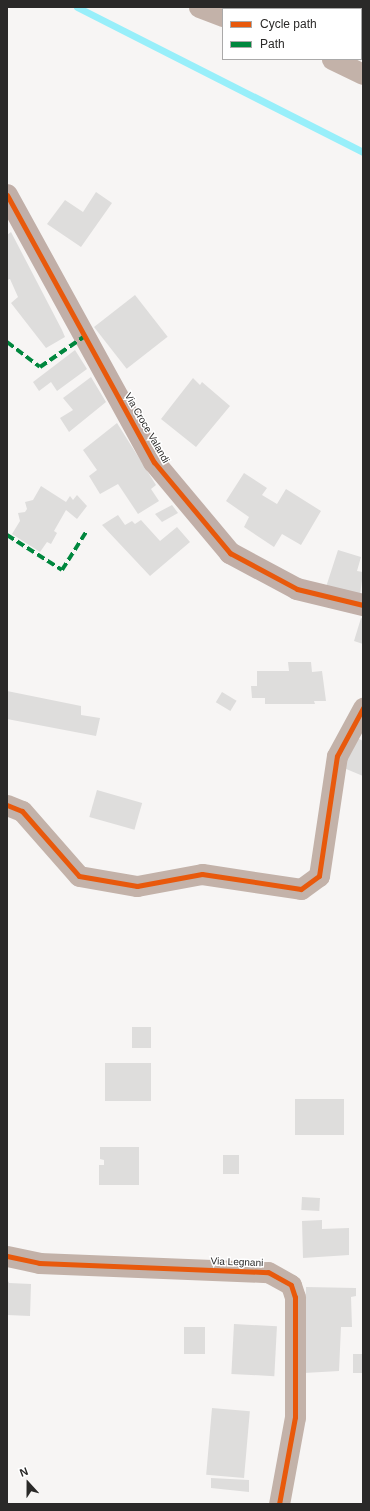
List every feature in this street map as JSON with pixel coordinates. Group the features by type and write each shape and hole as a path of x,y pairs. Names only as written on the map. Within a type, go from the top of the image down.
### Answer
{"street":[{"path":"200,7 222,16"},
{"path":"334,60 363,74"},
{"name":"Via Croce Valandi","path":"7,195 154,462 230,553 297,589 363,606"},
{"path":"7,805 22,811 79,876 137,886 202,874 301,889 318,876 337,756 363,708"},
{"name":"Via Legnani","path":"7,1256 39,1263 268,1272 291,1285 295,1297 296,1417 279,1504"}],"building":[{"path":"302,7 336,7 320,8"},
{"path":"96,192 112,203 81,247 47,224 65,200 83,212"},
{"path":"11,232 65,337 46,348 11,303 18,297 10,279 7,280 7,235"},
{"path":"135,295 168,337 127,369 94,327"},
{"path":"75,350 87,369 57,391 51,382 39,391 33,382"},
{"path":"91,377 106,402 69,432 60,418 73,410 63,398"},
{"path":"193,378 200,385 202,382 230,406 196,447 161,419"},
{"path":"117,423 156,485 151,489 159,501 138,514 118,484 100,494 89,476 97,470 83,450"},
{"path":"244,473 267,488 262,495 277,504 286,489 321,511 301,545 282,534 274,547 244,527 249,517 226,501"},
{"path":"41,486 66,502 70,496 73,500 77,495 87,506 77,519 66,510 54,531 57,533 51,544 47,542 40,552 12,534 20,521 18,513 25,512 27,509 25,502 33,500"},
{"path":"172,505 178,513 162,522 155,514"},
{"path":"118,515 125,525 132,521 135,524 141,520 160,541 177,527 190,542 150,576 102,525"},
{"path":"338,550 361,557 357,571 363,572 360,596 326,587"},
{"path":"361,618 363,619 363,644 354,641"},
{"path":"288,662 311,662 312,672 322,671 326,701 314,701 315,704 265,704 265,698 252,698 251,686 257,686 257,671 289,671"},
{"path":"7,691 81,706 81,715 100,718 96,736 7,719"},
{"path":"222,692 237,701 230,711 216,702"},
{"path":"352,735 363,741 363,776 339,766"},
{"path":"97,790 142,803 134,830 89,817"},
{"path":"132,1027 151,1027 151,1048 132,1048"},
{"path":"105,1063 151,1063 151,1101 105,1101"},
{"path":"295,1099 344,1099 344,1135 295,1135"},
{"path":"100,1147 139,1147 139,1185 99,1185 99,1165 104,1165 104,1160 100,1159"},
{"path":"223,1155 239,1155 239,1174 223,1174"},
{"path":"302,1197 320,1198 319,1211 301,1210"},
{"path":"322,1220 322,1229 349,1228 349,1255 303,1258 302,1221"},
{"path":"7,1279 9,1283 31,1284 30,1316 7,1315"},
{"path":"306,1287 356,1288 356,1296 351,1297 352,1327 341,1327 339,1371 304,1373"},
{"path":"234,1324 277,1326 274,1376 231,1374"},
{"path":"184,1327 205,1327 205,1354 184,1354"},
{"path":"353,1354 363,1354 363,1373 353,1373"},
{"path":"212,1408 250,1411 244,1478 206,1475"},
{"path":"211,1478 249,1480 249,1492 211,1488"}],"waterway":[{"path":"77,7 363,152"}],"marked path":[{"path":"7,342 40,367 85,336"},
{"path":"7,535 62,570 86,532"}],"cycle path":[{"path":"7,195 154,462 230,553 297,589 363,605"},
{"path":"7,805 22,811 79,876 137,886 202,874 301,889 319,876 337,756 363,708"},
{"path":"7,1256 39,1263 268,1272 291,1285 295,1297 295,1417 279,1504"}]}
